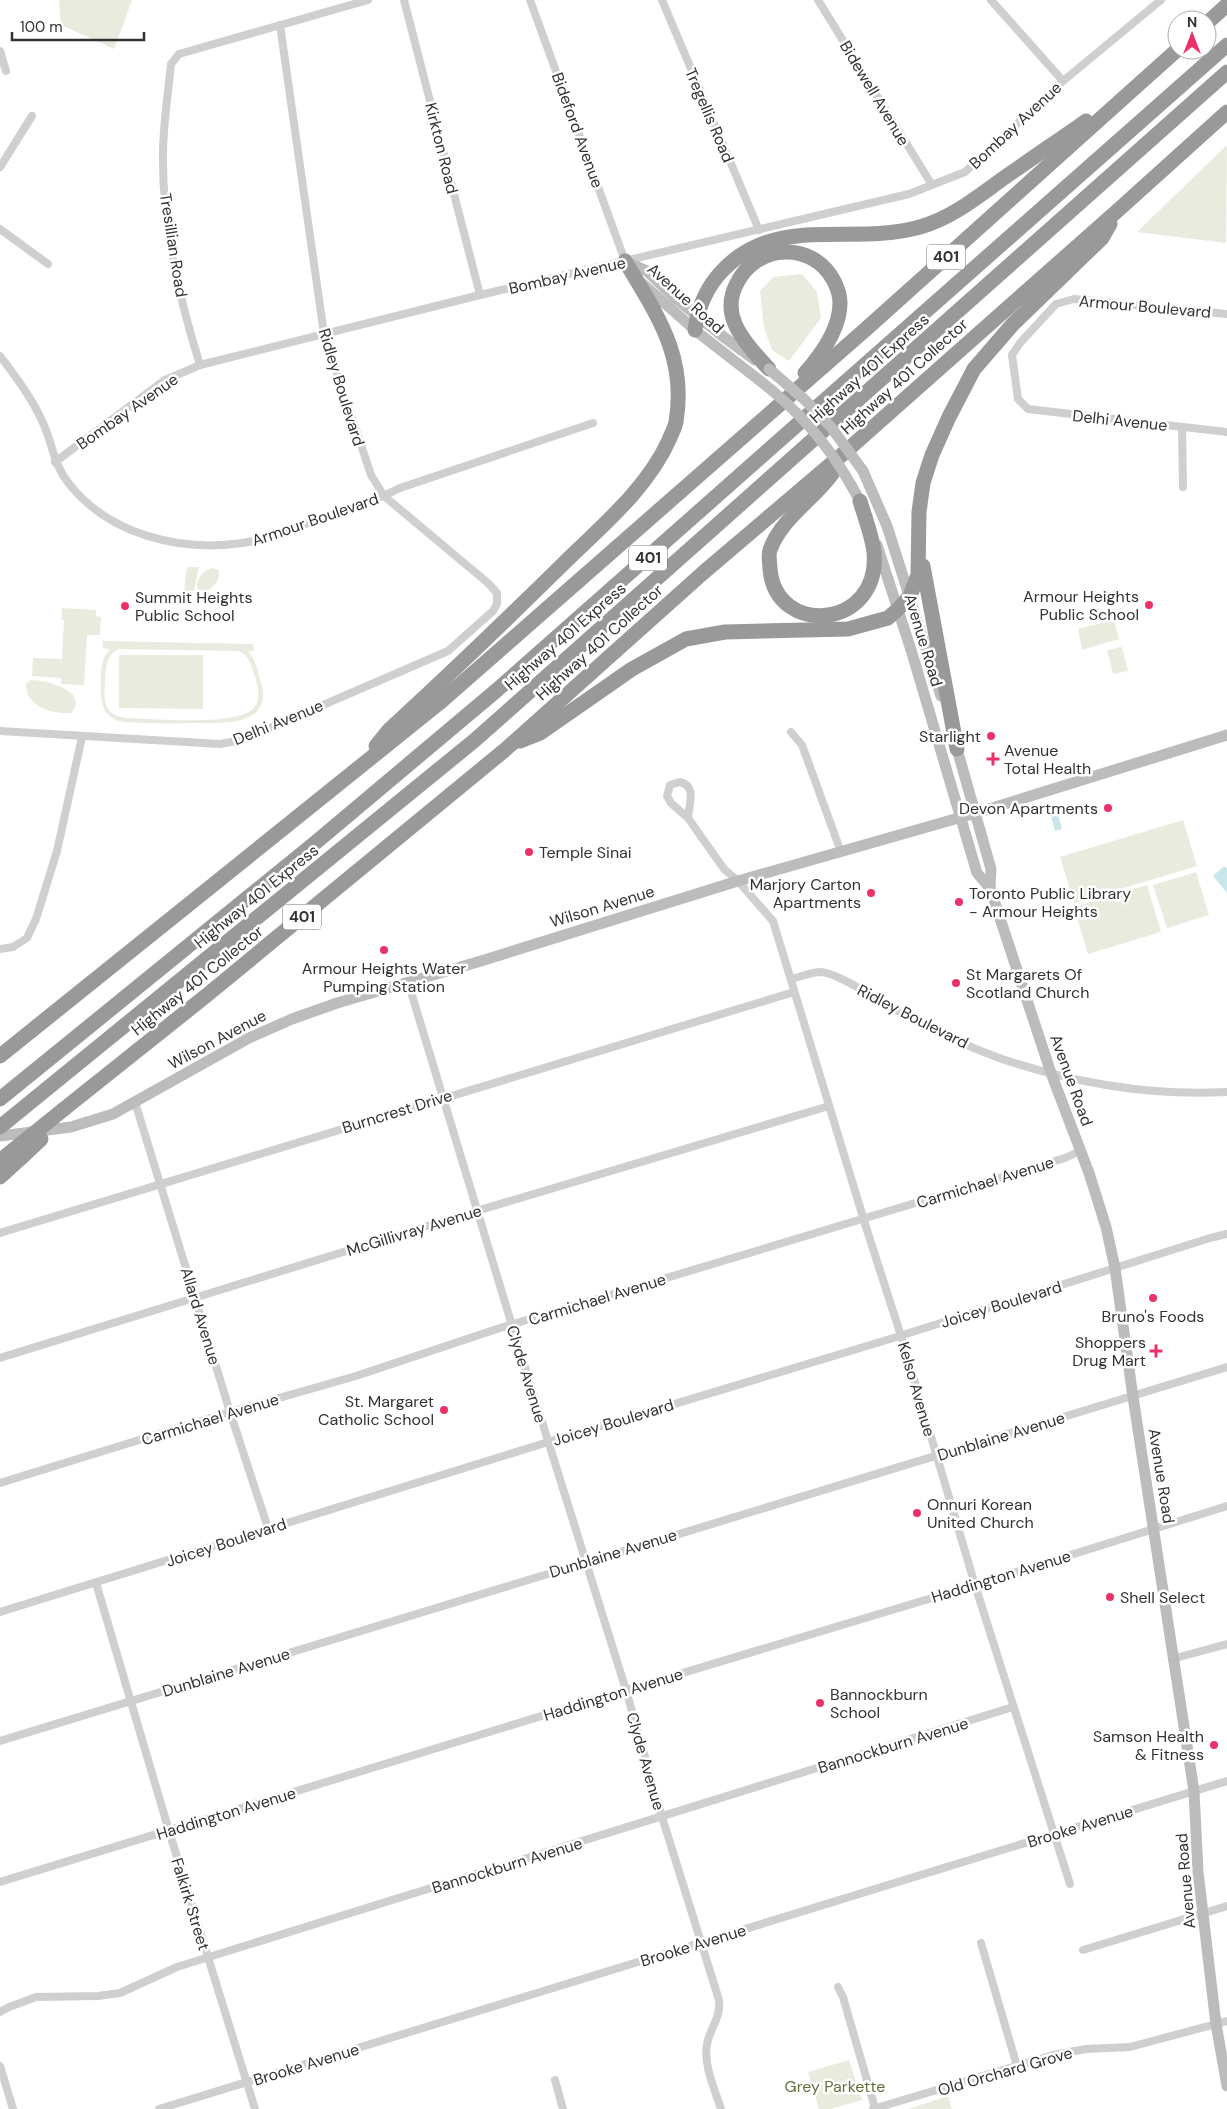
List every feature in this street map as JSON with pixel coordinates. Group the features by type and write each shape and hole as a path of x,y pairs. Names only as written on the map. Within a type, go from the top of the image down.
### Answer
{"highway":[{"path":"1217,14 1227,5"},
{"name":"Highway 401 Express","path":"0,1099 316,843 458,724 1227,45"},
{"name":"401","path":"0,1056 438,704 778,406 1167,59"},
{"name":"Highway 401 Express","path":"0,1127 475,740 1227,72"},
{"path":"696,322 705,295 716,277 734,258 749,249 762,243 790,236 866,234 919,227 958,211 1099,113 1114,107"},
{"name":"Highway 401 Collector","path":"1,1160 69,1108 512,744 704,572 844,453 1227,112"},
{"path":"512,744 540,733 632,668 686,639 725,632 848,629 888,618 910,596 918,575 919,512 923,483 932,455 949,417 974,369 1013,324 1102,238 1116,212"},
{"path":"764,375 735,324 731,309 732,292 741,274 751,263 763,256 785,252 804,254 824,266 836,286 840,302 838,320 813,364 778,406"},
{"path":"352,774 389,730 482,644 629,498 660,460 676,424 678,391 675,359 664,328 626,261"},
{"path":"844,453 833,473 781,530 769,551 771,572 777,591 782,599 801,612 820,616 837,615 853,606 864,595 872,579 874,554 860,501"},
{"path":"919,545 957,749"},
{"path":"0,1177 69,1108"}],"main road":[{"name":"Avenue Road","path":"626,261 647,271 676,298 696,322 721,335 764,375 805,400 831,427 862,472 887,526 976,813 991,869 990,888 1051,1073 1106,1226 1115,1268 1172,1659 1194,1791 1198,1872 1222,2023 1227,2086"},
{"name":"Avenue Road","path":"764,375 777,394 824,444 852,485 860,501 870,524 912,653 977,873 990,888"},
{"name":"Wilson Avenue","path":"0,1136 71,1127 113,1114 249,1038 337,1003 738,881 976,813 1227,735"}],"street":[{"path":"280,25 368,0"},
{"name":"Kirkton Road","path":"404,0 480,295"},
{"name":"Bideford Avenue","path":"530,0 626,261"},
{"name":"Tregellis Road","path":"662,0 759,230"},
{"name":"Bidewell Avenue","path":"818,0 932,185"},
{"path":"991,0 1063,81"},
{"name":"Bombay Avenue","path":"55,462 165,380 200,365 480,295 909,194 965,172 1063,81 1161,0"},
{"name":"Tresillian Road","path":"200,365 181,297 165,215 162,155 171,64 179,54 280,25"},
{"name":"Ridley Boulevard","path":"280,25 324,334 371,475 384,496 488,583 497,593 497,604"},
{"path":"0,51 6,71"},
{"path":"0,167 32,116"},
{"path":"0,229 48,264"},
{"name":"Armour Boulevard","path":"1018,399 1012,355 1020,342 1056,304 1074,299 1227,314"},
{"name":"Armour Boulevard","path":"0,356 21,383 44,424 55,462 69,484 91,507 114,523 144,535 176,542 214,545 259,540 384,496 400,488 593,423"},
{"name":"Delhi Avenue","path":"1018,399 1028,409 1227,432"},
{"path":"1182,427 1183,487"},
{"name":"Delhi Avenue","path":"0,731 220,744 242,740 448,651 493,611 497,604"},
{"path":"791,732 802,745 841,852"},
{"path":"0,949 13,947 26,938 36,919 58,851 82,737"},
{"path":"688,818 691,791 683,782 673,783 667,792 668,800 688,818 724,869 738,881 773,921 791,979"},
{"name":"Ridley Boulevard","path":"791,979 821,972 840,978 912,1019 963,1043 1002,1058 1072,1079 1130,1088 1183,1092 1227,1092"},
{"name":"Kelso Avenue","path":"791,979 901,1335 975,1585 1070,1884"},
{"name":"Clyde Avenue","path":"408,982 548,1442 626,1690 662,1817 701,1942 720,2011 708,2040 706,2054 721,2109"},
{"name":"Burncrest Drive","path":"0,1233 794,992"},
{"name":"Allard Avenue","path":"136,1102 230,1412 268,1528"},
{"name":"McGillivray Avenue","path":"0,1358 477,1211 829,1106"},
{"name":"Carmichael Avenue","path":"0,1483 230,1412 356,1376 512,1324 864,1219 1080,1152"},
{"name":"Joicey Boulevard","path":"0,1612 1227,1234"},
{"name":"Dunblaine Avenue","path":"0,1741 1227,1367"},
{"name":"Haddington Avenue","path":"0,1882 975,1585 1227,1506"},
{"name":"Falkirk Street","path":"96,1583 169,1831 255,2109"},
{"path":"1172,1659 1227,1644"},
{"name":"Bannockburn Avenue","path":"0,2012 9,2006 36,1998 98,1996 120,1993 152,1977 208,1957 1013,1707"},
{"name":"Brooke Avenue","path":"160,2109 1227,1781"},
{"path":"1084,1950 1227,1906"},
{"path":"981,1943 1016,2066"},
{"path":"838,1987 843,1997 874,2109"},
{"name":"Old Orchard Grove","path":"874,2109 1016,2066 1080,2050 1130,2047 1222,2023"},
{"path":"0,2066 14,2109"},
{"path":"555,2080 563,2109"}],"green space":[{"path":"59,0 132,0 114,49 61,25"},
{"path":"1227,145 1226,243 1137,232"},
{"path":"802,274 817,292 821,318 789,361 772,350 764,328 760,291 773,277"},
{"path":"187,567 199,567 194,591 184,591"},
{"path":"212,568 219,570 219,577 216,582 207,591 198,590 198,579"},
{"path":"62,608 96,610 96,616 101,617 100,635 87,635 84,685 61,684 61,678 32,676 33,658 62,659 64,620 61,619"},
{"path":"1114,620 1119,639 1082,650 1078,629"},
{"path":"103,641 253,644 254,651 248,651 255,662 261,683 263,697 260,708 242,720 230,722 158,723 115,720 106,711 101,700 102,666 105,656 110,649 103,648","holes":["119,649 239,651 250,664 258,692 256,706 244,714 212,720 127,718 113,713 106,705 104,694 106,666 111,655"]},
{"path":"1122,647 1128,671 1113,674 1107,650"},
{"path":"119,655 203,655 203,709 119,708"},
{"path":"31,680 46,682 64,688 71,693 75,699 75,705 71,713 48,710 35,704 27,692 26,684"},
{"path":"1183,820 1197,866 1074,903 1060,857"},
{"path":"1196,872 1209,915 1167,928 1153,885"},
{"path":"1147,885 1161,932 1088,954 1074,907"},
{"name":"Grey Parkette","path":"849,2060 862,2100 831,2109 819,2109 808,2072"},
{"path":"948,2096 952,2109 908,2109"}],"water":[{"path":"1058,814 1062,829 1055,831 1051,816"},
{"path":"1224,866 1227,869 1227,893 1213,876"}],"place":[{"name":"Armour Heights Public School","path":"1149,605"},
{"name":"Summit Heights Public School","path":"125,606"},
{"name":"Starlight","path":"991,736"},
{"name":"Avenue Total Health","path":"993,759"},
{"name":"Devon Apartments","path":"1108,808"},
{"name":"Temple Sinai","path":"529,852"},
{"name":"Marjory Carton Apartments","path":"871,893"},
{"name":"Toronto Public Library - Armour Heights","path":"959,902"},
{"name":"Armour Heights Water Pumping Station","path":"384,950"},
{"name":"St Margarets Of Scotland Church","path":"956,983"},
{"name":"Bruno's Foods","path":"1153,1298"},
{"name":"Shoppers Drug Mart","path":"1156,1351"},
{"name":"St. Margaret Catholic School","path":"444,1410"},
{"name":"Onnuri Korean United Church","path":"917,1513"},
{"name":"Shell Select","path":"1110,1597"},
{"name":"Bannockburn School","path":"820,1703"},
{"name":"Samson Health & Fitness","path":"1214,1745"}]}
